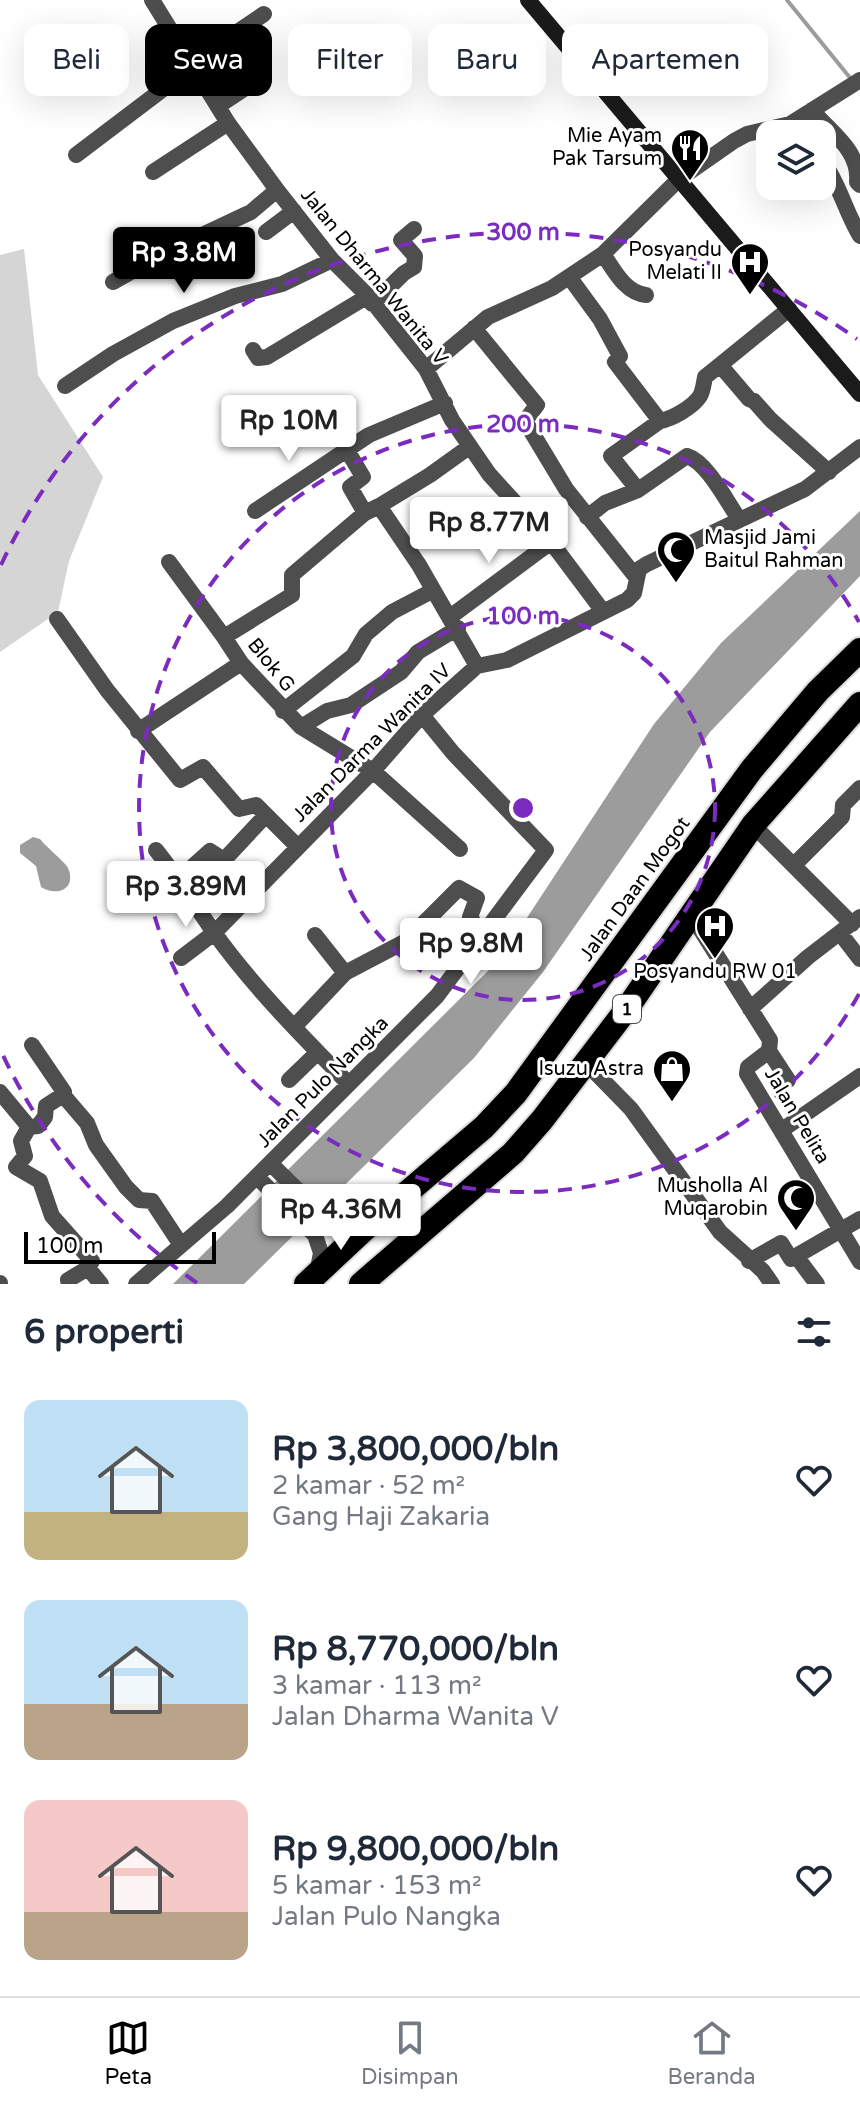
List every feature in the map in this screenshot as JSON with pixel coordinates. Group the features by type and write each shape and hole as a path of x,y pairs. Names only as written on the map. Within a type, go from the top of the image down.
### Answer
{"highway":[{"name":"Jalan Daan Mogot","path":"312,1279 368,1226 484,1127 516,1093 752,769 818,691 860,650"},
{"name":"1","path":"361,1284 513,1153 587,1064 753,825 860,704"}],"street":[{"path":"528,0 860,394"},
{"name":"Jalan Dharma Wanita V","path":"158,2 170,24"},
{"path":"218,106 250,85 252,73 233,50 230,37 264,14"},
{"path":"803,120 812,110 854,84"},
{"path":"76,155 154,96"},
{"name":"Jalan Dharma Wanita V","path":"212,96 277,190 332,260 370,300 426,369 469,447 489,474 551,542 602,610"},
{"path":"812,110 853,155 860,185"},
{"path":"153,172 228,123"},
{"path":"426,369 488,317 570,278 603,254 678,180 740,137 756,135"},
{"path":"836,179 839,194 859,232"},
{"path":"113,282 162,254 251,212 277,190"},
{"path":"266,232 294,211"},
{"path":"253,350 258,358 267,357 370,300 414,267 415,256 401,240 414,229"},
{"path":"603,254 622,282 636,294 646,295"},
{"path":"65,386 113,354 173,321 235,296 282,284 332,260"},
{"path":"570,278 600,319 620,356 615,362 660,421"},
{"path":"638,490 611,456 693,402 701,395 705,377 789,309"},
{"path":"474,328 537,405 525,421 566,489 636,577"},
{"path":"720,365 749,399 829,472"},
{"path":"255,511 369,435 445,403"},
{"path":"372,509 430,475 469,447"},
{"name":"Jalan Darma Wanita IV","path":"181,958 214,933 373,771 422,715 477,666 507,660 627,600 634,593 639,569 805,489 860,447"},
{"path":"347,450 363,479 350,487 419,565 477,666"},
{"path":"587,517 605,503 638,490 673,464 689,457 694,458 718,486 739,519"},
{"name":"Blok G","path":"372,509 292,575 292,595 224,637 241,663 283,711 301,727 373,771 460,849"},
{"path":"301,727 327,711 351,705 401,672 418,652 551,542"},
{"path":"169,562 224,637"},
{"path":"283,711 353,656 366,634 392,612 432,591"},
{"path":"57,619 138,731 180,780 203,767 239,809 256,805 297,846"},
{"path":"138,731 241,663"},
{"name":"Jalan Pulo Nangka","path":"136,1284 260,1180 349,1084 437,996 546,850 453,753 422,715"},
{"path":"794,865 842,817 843,805 860,788"},
{"path":"179,879 210,851 224,860 266,815"},
{"path":"753,825 851,925 860,959"},
{"path":"156,850 214,933 294,1027 349,1084"},
{"path":"294,1027 345,973 406,941 459,888 477,898 470,917 483,936"},
{"name":"Jalan Pelita","path":"692,916 770,1040 769,1051 750,1065 747,1072 860,1262"},
{"path":"750,1009 808,957 851,925"},
{"path":"315,935 345,973"},
{"path":"32,1045 64,1092 63,1095 87,1123 96,1145 126,1187 139,1200 152,1201 181,1245"},
{"path":"769,1051 788,1080"},
{"path":"289,1080 318,1052"},
{"path":"587,1064 631,1109 731,1245 763,1271 772,1284"},
{"path":"782,1130 860,1076"},
{"path":"0,1092 29,1127"},
{"path":"29,1127 38,1126 45,1117 46,1106 63,1095"},
{"path":"29,1127 21,1141 25,1156 16,1167 40,1181 52,1216 92,1261 88,1268 68,1280 69,1284"},
{"path":"273,1166 329,1221 347,1227 368,1226"},
{"path":"260,1180 315,1235 321,1253 312,1279"},
{"path":"749,1261 781,1243 791,1259 860,1219"},
{"path":"796,1256 817,1284"},
{"path":"88,1268 101,1284"}],"shaded area":[{"path":"24,249 38,375 103,477 69,561 58,612 0,652 0,255"},
{"path":"860,511 860,576 710,732 543,972 474,1058 244,1284 173,1284 500,959 654,724 721,643"},
{"path":"33,837 40,839 68,868 70,881 64,889 53,891 41,887 36,866 20,853 20,845"}],"waterway":[{"path":"787,0 851,79"}],"place":[{"name":"Mie Ayam Pak Tarsum","path":"690,182"},
{"name":"Posyandu Melati II","path":"750,296"},
{"name":"Masjid Jami Baitul Rahman","path":"676,584"},
{"name":"Posyandu RW 01","path":"715,960"},
{"name":"Isuzu Astra","path":"672,1103"},
{"name":"Musholla Al Muqarobin","path":"796,1232"}]}
